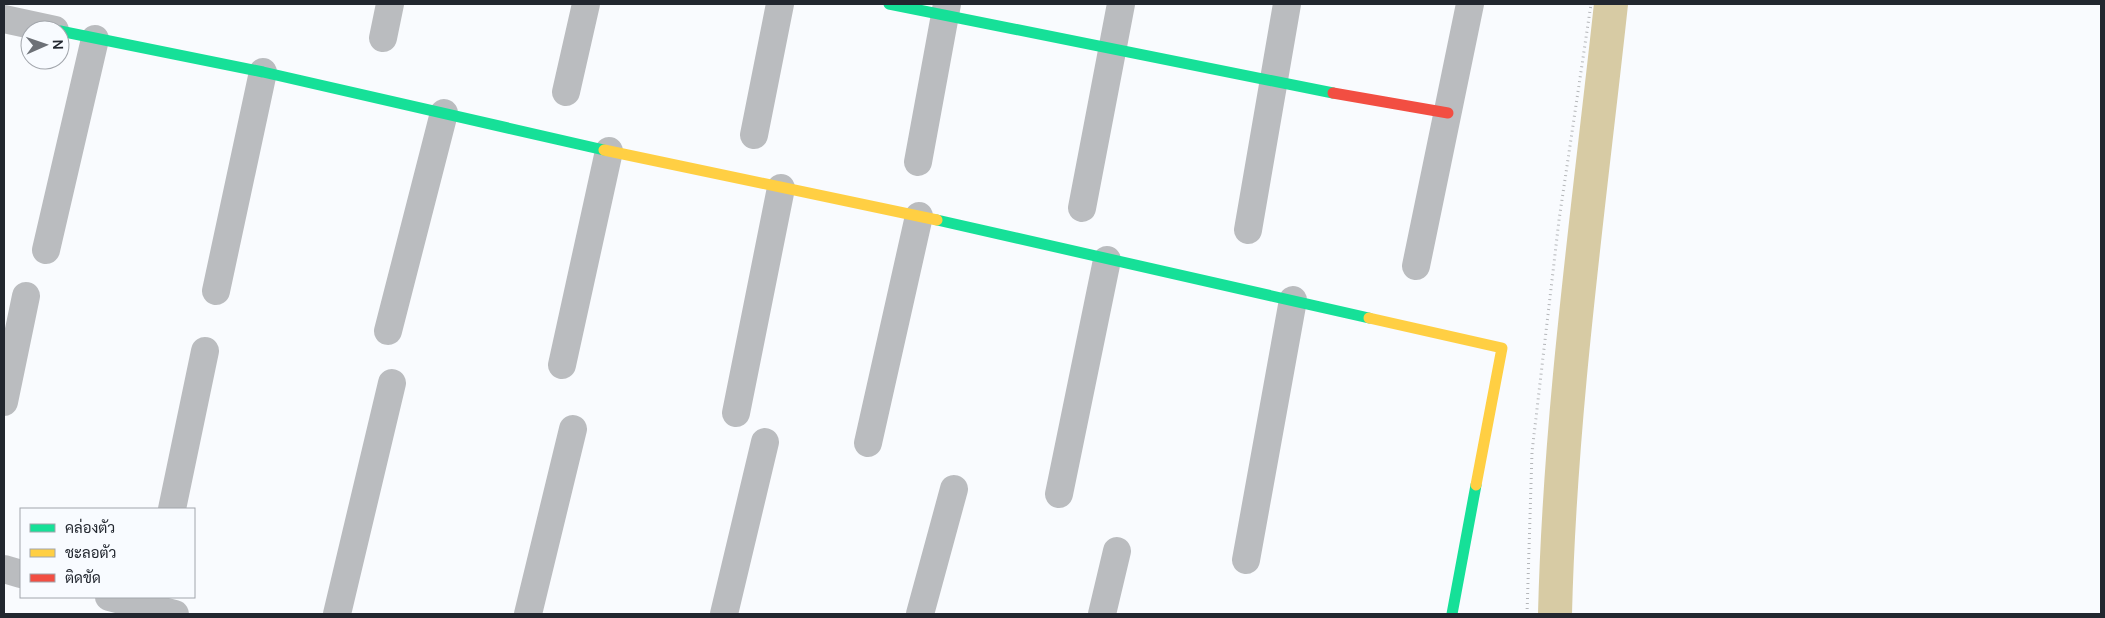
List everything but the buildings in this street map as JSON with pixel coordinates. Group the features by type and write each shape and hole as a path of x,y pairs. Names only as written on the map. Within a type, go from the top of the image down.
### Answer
{"street":[{"path":"383,38 390,4"},
{"path":"566,92 586,4"},
{"path":"754,135 780,4"},
{"path":"889,4 946,9 1112,49 1273,82 1448,113"},
{"path":"1082,208 1121,4"},
{"path":"1248,230 1287,4"},
{"path":"1416,266 1470,4"},
{"path":"918,162 946,9"},
{"path":"4,19 20,23"},
{"path":"70,33 263,72 609,151 919,216 1502,348 1452,614"},
{"path":"46,250 95,39"},
{"path":"216,291 263,72"},
{"path":"388,331 444,113"},
{"path":"562,365 609,151"},
{"path":"736,413 781,188"},
{"path":"868,443 919,216"},
{"path":"1059,494 1107,260"},
{"path":"4,402 26,296"},
{"path":"1246,560 1293,300"},
{"path":"172,508 205,351"},
{"path":"337,614 392,383"},
{"path":"528,614 573,429"},
{"path":"724,614 765,442"},
{"path":"920,614 954,489"},
{"path":"1102,614 1117,551"},
{"path":"4,569 20,574"},
{"path":"113,598 157,608"}],"path":[{"path":"1527,614 1533,442 1559,220 1590,4"}],"waterway":[{"path":"1555,614 1558,537 1569,384 1611,4"}],"traffic: fast":[{"path":"889,4 1333,93"},
{"path":"70,33 263,72 604,150"},
{"path":"937,220 1369,318"},
{"path":"1452,614 1476,485"}],"traffic: slow":[{"path":"604,150 937,220"},
{"path":"1369,318 1502,348 1476,485"}],"traffic: jam":[{"path":"1333,93 1448,113"}]}
